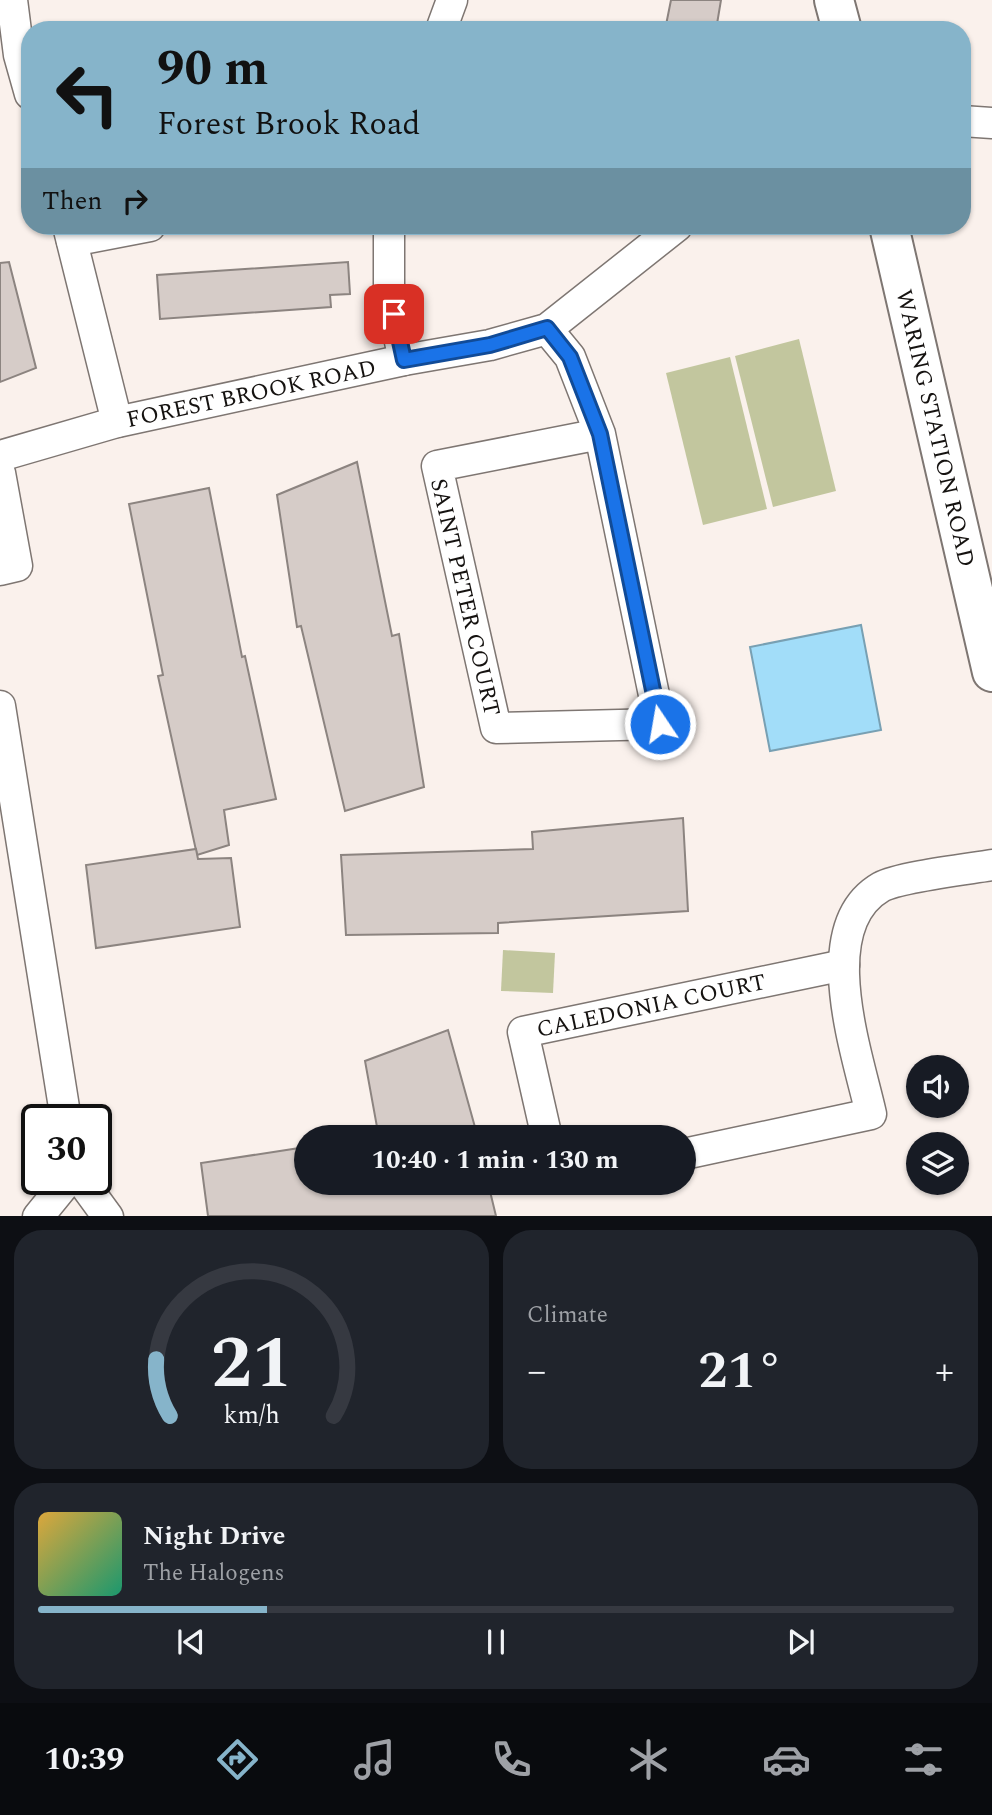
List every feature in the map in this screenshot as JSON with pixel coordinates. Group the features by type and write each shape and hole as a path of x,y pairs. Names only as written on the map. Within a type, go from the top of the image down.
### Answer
{"street":[{"path":"12,0 21,62"},
{"path":"444,21 452,0"},
{"path":"834,0 840,21"},
{"path":"971,122 992,123"},
{"path":"70,235 117,422"},
{"path":"388,235 389,291 404,360"},
{"name":"FOREST BROOK ROAD","path":"0,456 117,422 404,360 490,345 547,328 666,235"},
{"name":"WARING STATION ROAD","path":"891,235 992,672"},
{"name":"SAINT PETER COURT","path":"547,328 570,357 600,434 660,724 496,728 437,466 600,434"},
{"path":"0,473 17,566 0,570"},
{"path":"0,706 63,1104"},
{"path":"696,1151 871,1114 843,991 849,931 858,912 883,886 992,865"},
{"name":"CALEDONIA COURT","path":"544,1125 523,1032 844,965"},
{"path":"38,1216 56,1195"},
{"path":"92,1195 108,1216"}],"green space":[{"path":"799,339 836,491 773,507 735,356"},
{"path":"730,357 767,509 703,525 666,373"},
{"path":"503,950 555,953 553,993 501,991"}],"water":[{"path":"861,625 881,730 770,751 750,647"}],"building":[{"path":"671,0 721,0 718,21 667,21"},
{"path":"9,262 36,368 0,382 0,263"},
{"path":"348,262 350,294 330,295 331,307 160,319 157,275"},
{"path":"357,462 392,636 399,634 424,787 345,811 301,626 297,627 277,495"},
{"path":"209,488 242,657 245,656 276,799 224,810 229,845 197,855 158,676 163,675 129,504"},
{"path":"683,818 688,911 498,923 498,933 346,935 341,855 533,849 532,832"},
{"path":"196,849 198,859 231,858 240,927 96,948 86,865"},
{"path":"448,1030 474,1125 377,1125 365,1061"},
{"path":"294,1149 294,1195 491,1195 496,1216 208,1216 201,1163"}],"route":[{"path":"394,314 404,360 490,345 547,328 570,357 600,434 660,724"}]}
